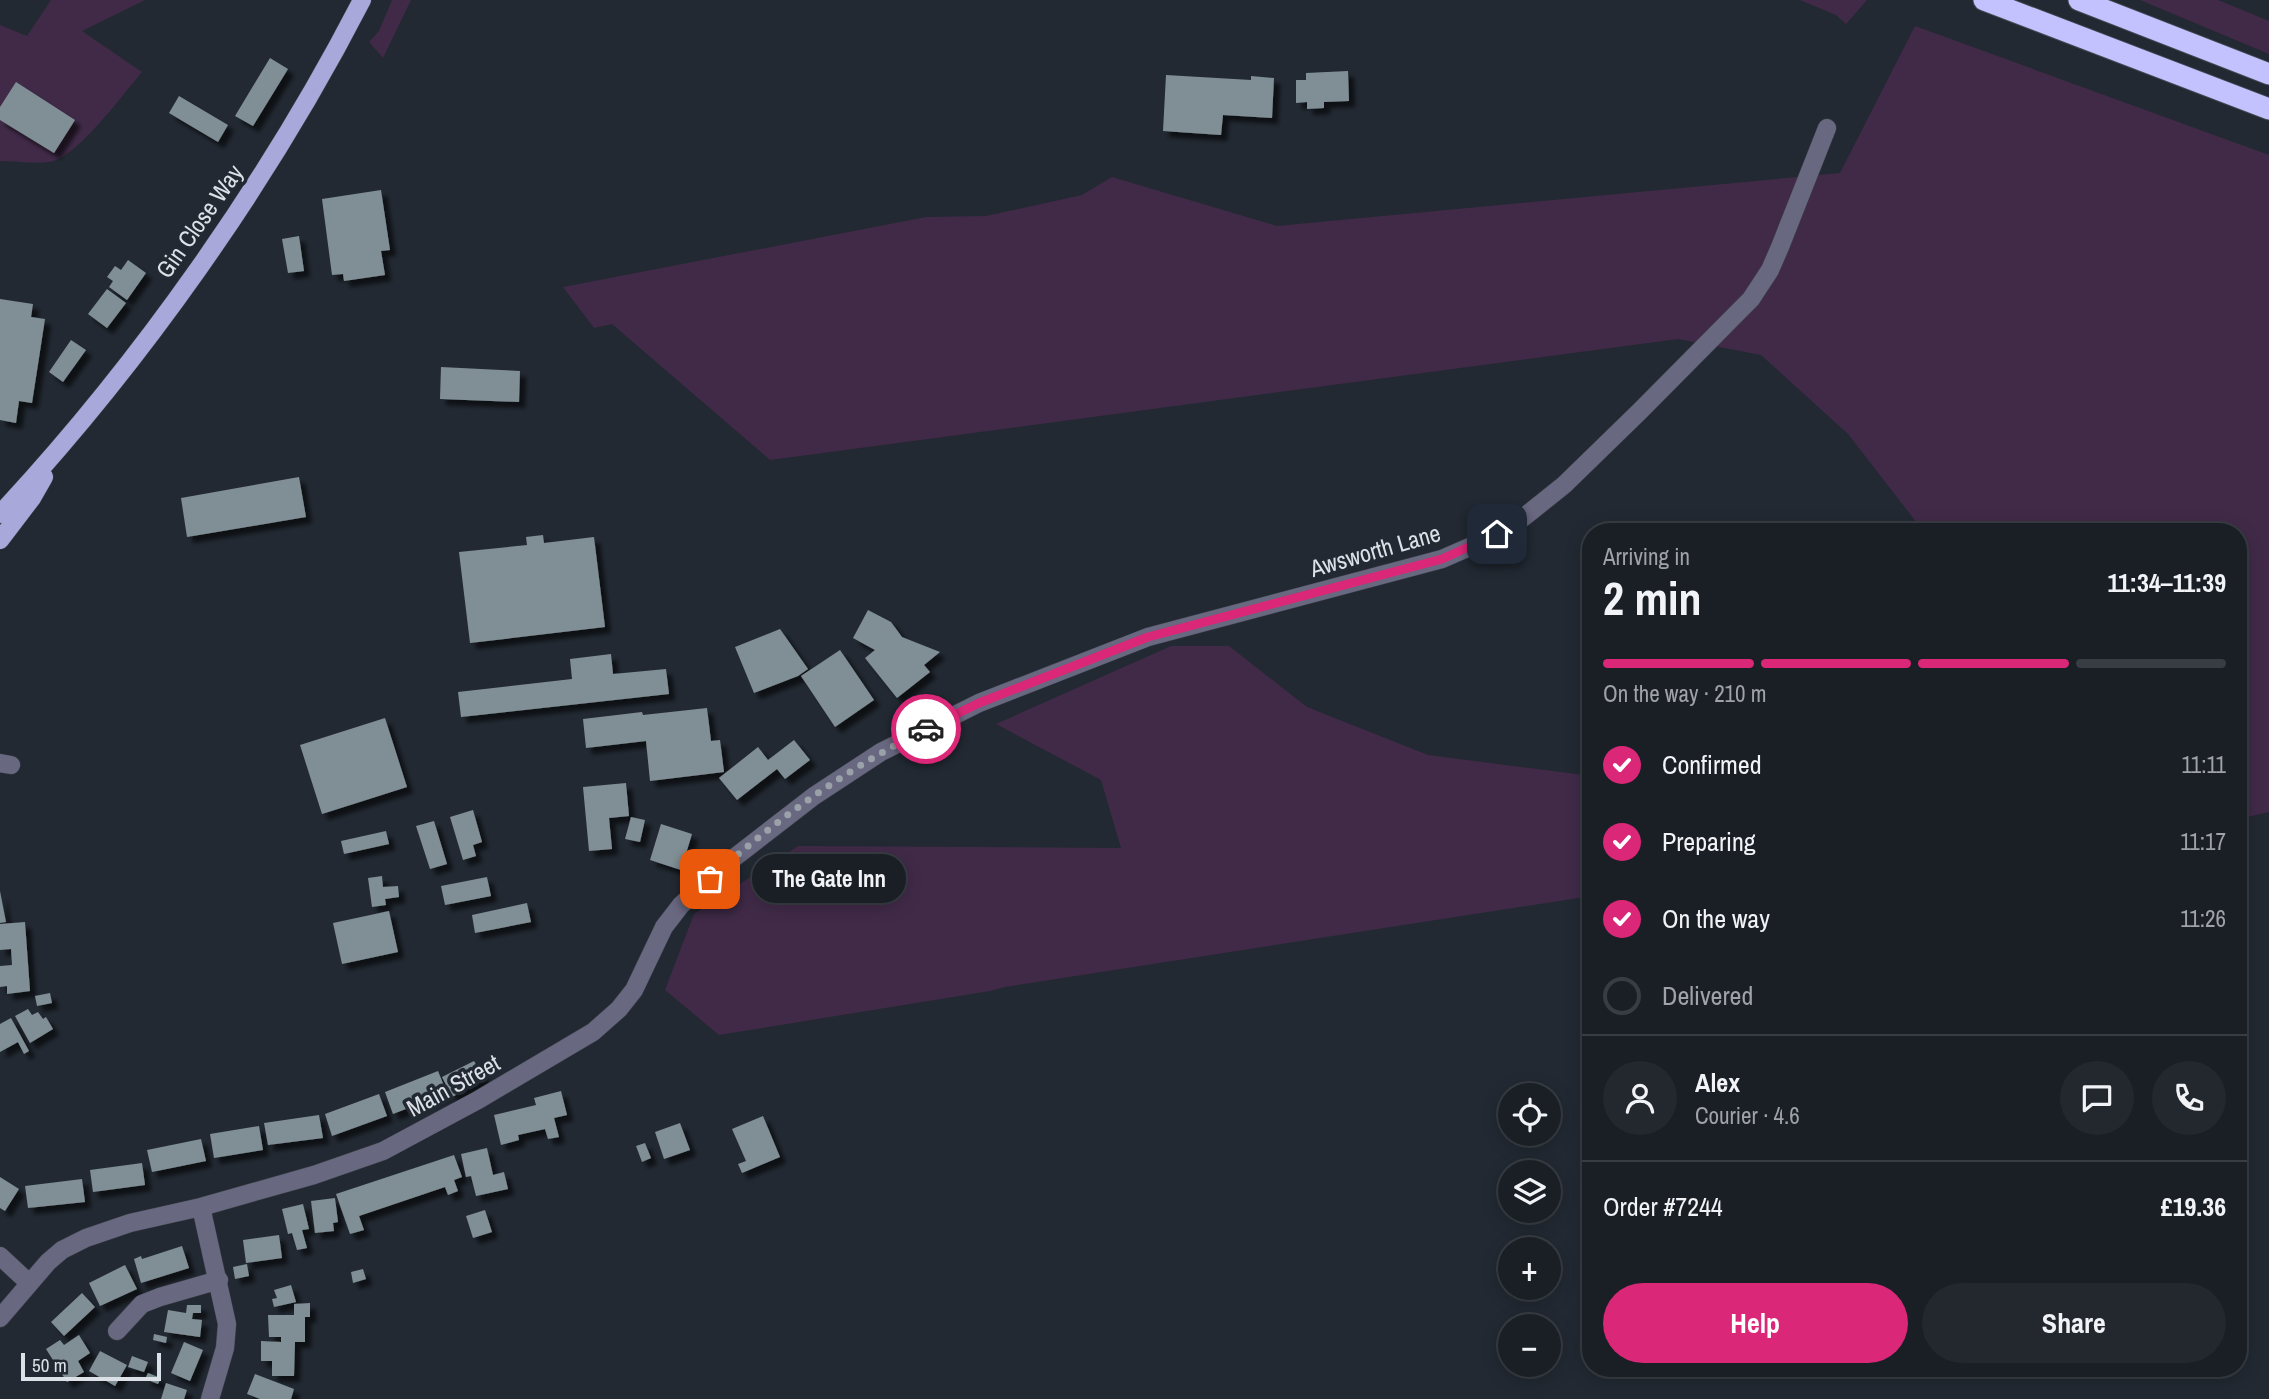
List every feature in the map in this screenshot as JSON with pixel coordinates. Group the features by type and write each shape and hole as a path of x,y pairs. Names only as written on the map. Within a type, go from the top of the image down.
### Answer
{"highway":[{"path":"1984,0 2269,110"},
{"path":"2079,0 2269,74"}],"main road":[{"name":"Gin Close Way","path":"0,514 55,455 130,360 206,255 285,139 362,0"},
{"name":"Gin Close Way","path":"0,540 32,498 55,455"}],"street":[{"name":"Awsworth Lane","path":"814,796 881,751 979,703 1148,637 1442,559 1497,534 1524,517 1563,485 1633,418 1751,299 1770,270 1827,128"},
{"name":"Main Street","path":"0,1318 48,1262 62,1250 86,1238 130,1223 314,1175 383,1151 478,1100 593,1032 619,1009 634,990 664,927 681,905 730,861 814,796"},
{"path":"201,1206 219,1280 227,1334 210,1399"},
{"path":"0,1256 29,1283"},
{"path":"117,1331 142,1304 219,1280"}],"shaded area":[{"path":"51,0 145,0 82,31 142,72 86,138 60,158 43,163 0,161 0,25 27,36"},
{"path":"392,0 411,0 383,58 369,42 379,31"},
{"path":"1800,0 1867,0 1846,24 1836,15"},
{"path":"2140,0 2218,0 2269,21 2269,54"},
{"path":"1915,26 2269,155 2269,812 2247,817 2247,523 1917,523 1848,434 1761,355 1678,339 770,460 612,324 594,328 563,287 926,217 986,216 1082,195 1112,177 1277,226 1840,173"},
{"path":"1171,646 1229,646 1307,707 1428,755 1582,775 1582,897 1005,987 719,1035 665,990 694,914 798,846 1121,848 1101,780 996,724"}],"building":[{"path":"270,58 288,69 253,126 235,116"},
{"path":"1348,71 1349,101 1324,102 1324,108 1307,109 1307,102 1296,103 1296,80 1306,80 1306,73"},
{"path":"1166,75 1251,80 1251,76 1274,78 1272,118 1223,115 1221,135 1163,131"},
{"path":"16,82 75,120 54,153 0,120 0,107"},
{"path":"179,96 228,125 218,142 169,113"},
{"path":"381,190 390,250 381,251 385,275 344,281 343,274 332,275 322,199"},
{"path":"299,236 304,271 288,273 282,239"},
{"path":"128,260 146,273 127,300 109,287 113,281 107,277 115,266 121,270"},
{"path":"107,289 126,303 107,328 88,314"},
{"path":"0,299 33,304 31,317 45,319 32,403 19,401 16,423 0,420"},
{"path":"71,340 86,350 63,382 49,372"},
{"path":"441,367 520,371 519,402 440,399"},
{"path":"299,477 306,517 187,537 181,498"},
{"path":"543,535 544,543 594,537 605,627 470,643 459,552 527,545 526,537"},
{"path":"868,610 891,622 902,637 940,652 924,665 930,672 897,698 865,658 875,650 853,638"},
{"path":"780,629 808,669 798,676 754,693 735,647"},
{"path":"840,650 874,700 835,727 801,676"},
{"path":"611,654 613,674 666,669 669,694 461,717 458,692 572,679 570,659"},
{"path":"707,708 711,741 720,740 724,772 650,781 646,741 586,748 583,719"},
{"path":"385,718 407,787 322,814 300,745"},
{"path":"794,740 810,760 785,779 777,769 737,800 719,778 758,747 768,760"},
{"path":"626,783 629,816 609,818 612,849 589,851 583,787"},
{"path":"473,810 482,842 473,845 476,856 463,860 450,817"},
{"path":"631,817 645,820 640,842 625,839"},
{"path":"434,821 447,864 430,869 416,826"},
{"path":"661,824 692,834 681,870 650,860"},
{"path":"386,831 389,844 344,854 341,841"},
{"path":"382,876 383,887 398,886 399,897 385,899 386,905 372,907 368,878"},
{"path":"487,877 491,896 445,905 441,886"},
{"path":"0,891 6,922 0,923"},
{"path":"527,903 531,922 475,933 472,915"},
{"path":"389,911 398,952 342,964 333,923"},
{"path":"25,922 30,991 7,994 7,986 0,987 0,966 12,965 11,949 0,950 0,924"},
{"path":"50,993 52,1003 37,1006 35,996"},
{"path":"28,1009 32,1015 38,1012 43,1019 46,1017 53,1029 30,1043 15,1016"},
{"path":"11,1018 29,1051 24,1054 18,1042 0,1052 0,1024"},
{"path":"474,1061 485,1080 452,1097 442,1077"},
{"path":"438,1071 447,1093 393,1114 385,1092"},
{"path":"561,1091 567,1115 554,1118 559,1137 548,1139 545,1129 518,1135 519,1140 501,1145 494,1115 536,1105 534,1098"},
{"path":"379,1094 387,1116 332,1136 325,1114"},
{"path":"319,1115 323,1138 268,1145 264,1123"},
{"path":"763,1116 780,1157 742,1173 738,1164 746,1161 732,1129"},
{"path":"680,1123 690,1150 664,1159 655,1132"},
{"path":"259,1126 263,1150 214,1158 210,1134"},
{"path":"201,1139 206,1161 152,1172 147,1150"},
{"path":"645,1143 651,1158 642,1162 636,1146"},
{"path":"487,1148 493,1175 504,1172 508,1189 476,1196 471,1176 466,1177 461,1154"},
{"path":"454,1155 462,1177 454,1180 458,1191 448,1195 445,1187 359,1216 364,1230 350,1234 336,1194"},
{"path":"142,1163 145,1185 93,1192 90,1170"},
{"path":"0,1177 19,1189 5,1211 0,1208"},
{"path":"82,1179 85,1202 28,1208 25,1186"},
{"path":"335,1198 338,1222 333,1223 334,1231 315,1233 311,1201"},
{"path":"303,1204 309,1229 302,1230 307,1248 297,1250 292,1233 288,1234 282,1209"},
{"path":"485,1210 492,1232 473,1238 466,1216"},
{"path":"279,1235 282,1258 246,1263 243,1240"},
{"path":"182,1246 189,1268 141,1283 134,1259"},
{"path":"247,1264 249,1276 235,1279 233,1267"},
{"path":"125,1265 137,1289 100,1306 89,1283"},
{"path":"363,1269 366,1279 353,1283 351,1272"},
{"path":"291,1285 296,1302 274,1307 272,1299 277,1298 274,1290"},
{"path":"82,1293 95,1307 64,1336 51,1322"},
{"path":"310,1303 310,1317 305,1317 305,1342 295,1342 294,1376 272,1376 272,1361 261,1361 261,1341 281,1342 281,1337 269,1337 268,1315 294,1315 294,1304"},
{"path":"187,1305 201,1305 201,1313 193,1313 192,1319 202,1320 200,1337 164,1332 168,1310 186,1313"},
{"path":"154,1334 167,1337 166,1343 153,1340"},
{"path":"79,1335 90,1353 78,1361 84,1372 67,1382 46,1349 60,1340 64,1345"},
{"path":"184,1342 203,1350 190,1381 171,1373"},
{"path":"100,1351 127,1365 115,1386 89,1371"},
{"path":"132,1356 148,1362 144,1372 128,1367"},
{"path":"148,1373 161,1378 158,1384 145,1379"},
{"path":"255,1374 294,1389 291,1399 260,1399 247,1394"},
{"path":"166,1383 187,1390 184,1399 161,1399"}],"way so far":[{"path":"710,879 814,796 881,751 926,729"}],"place":[{"name":"The Gate Inn","path":"710,879"}],"route":[{"path":"926,729 979,703 1148,637 1442,559 1497,534"}]}
